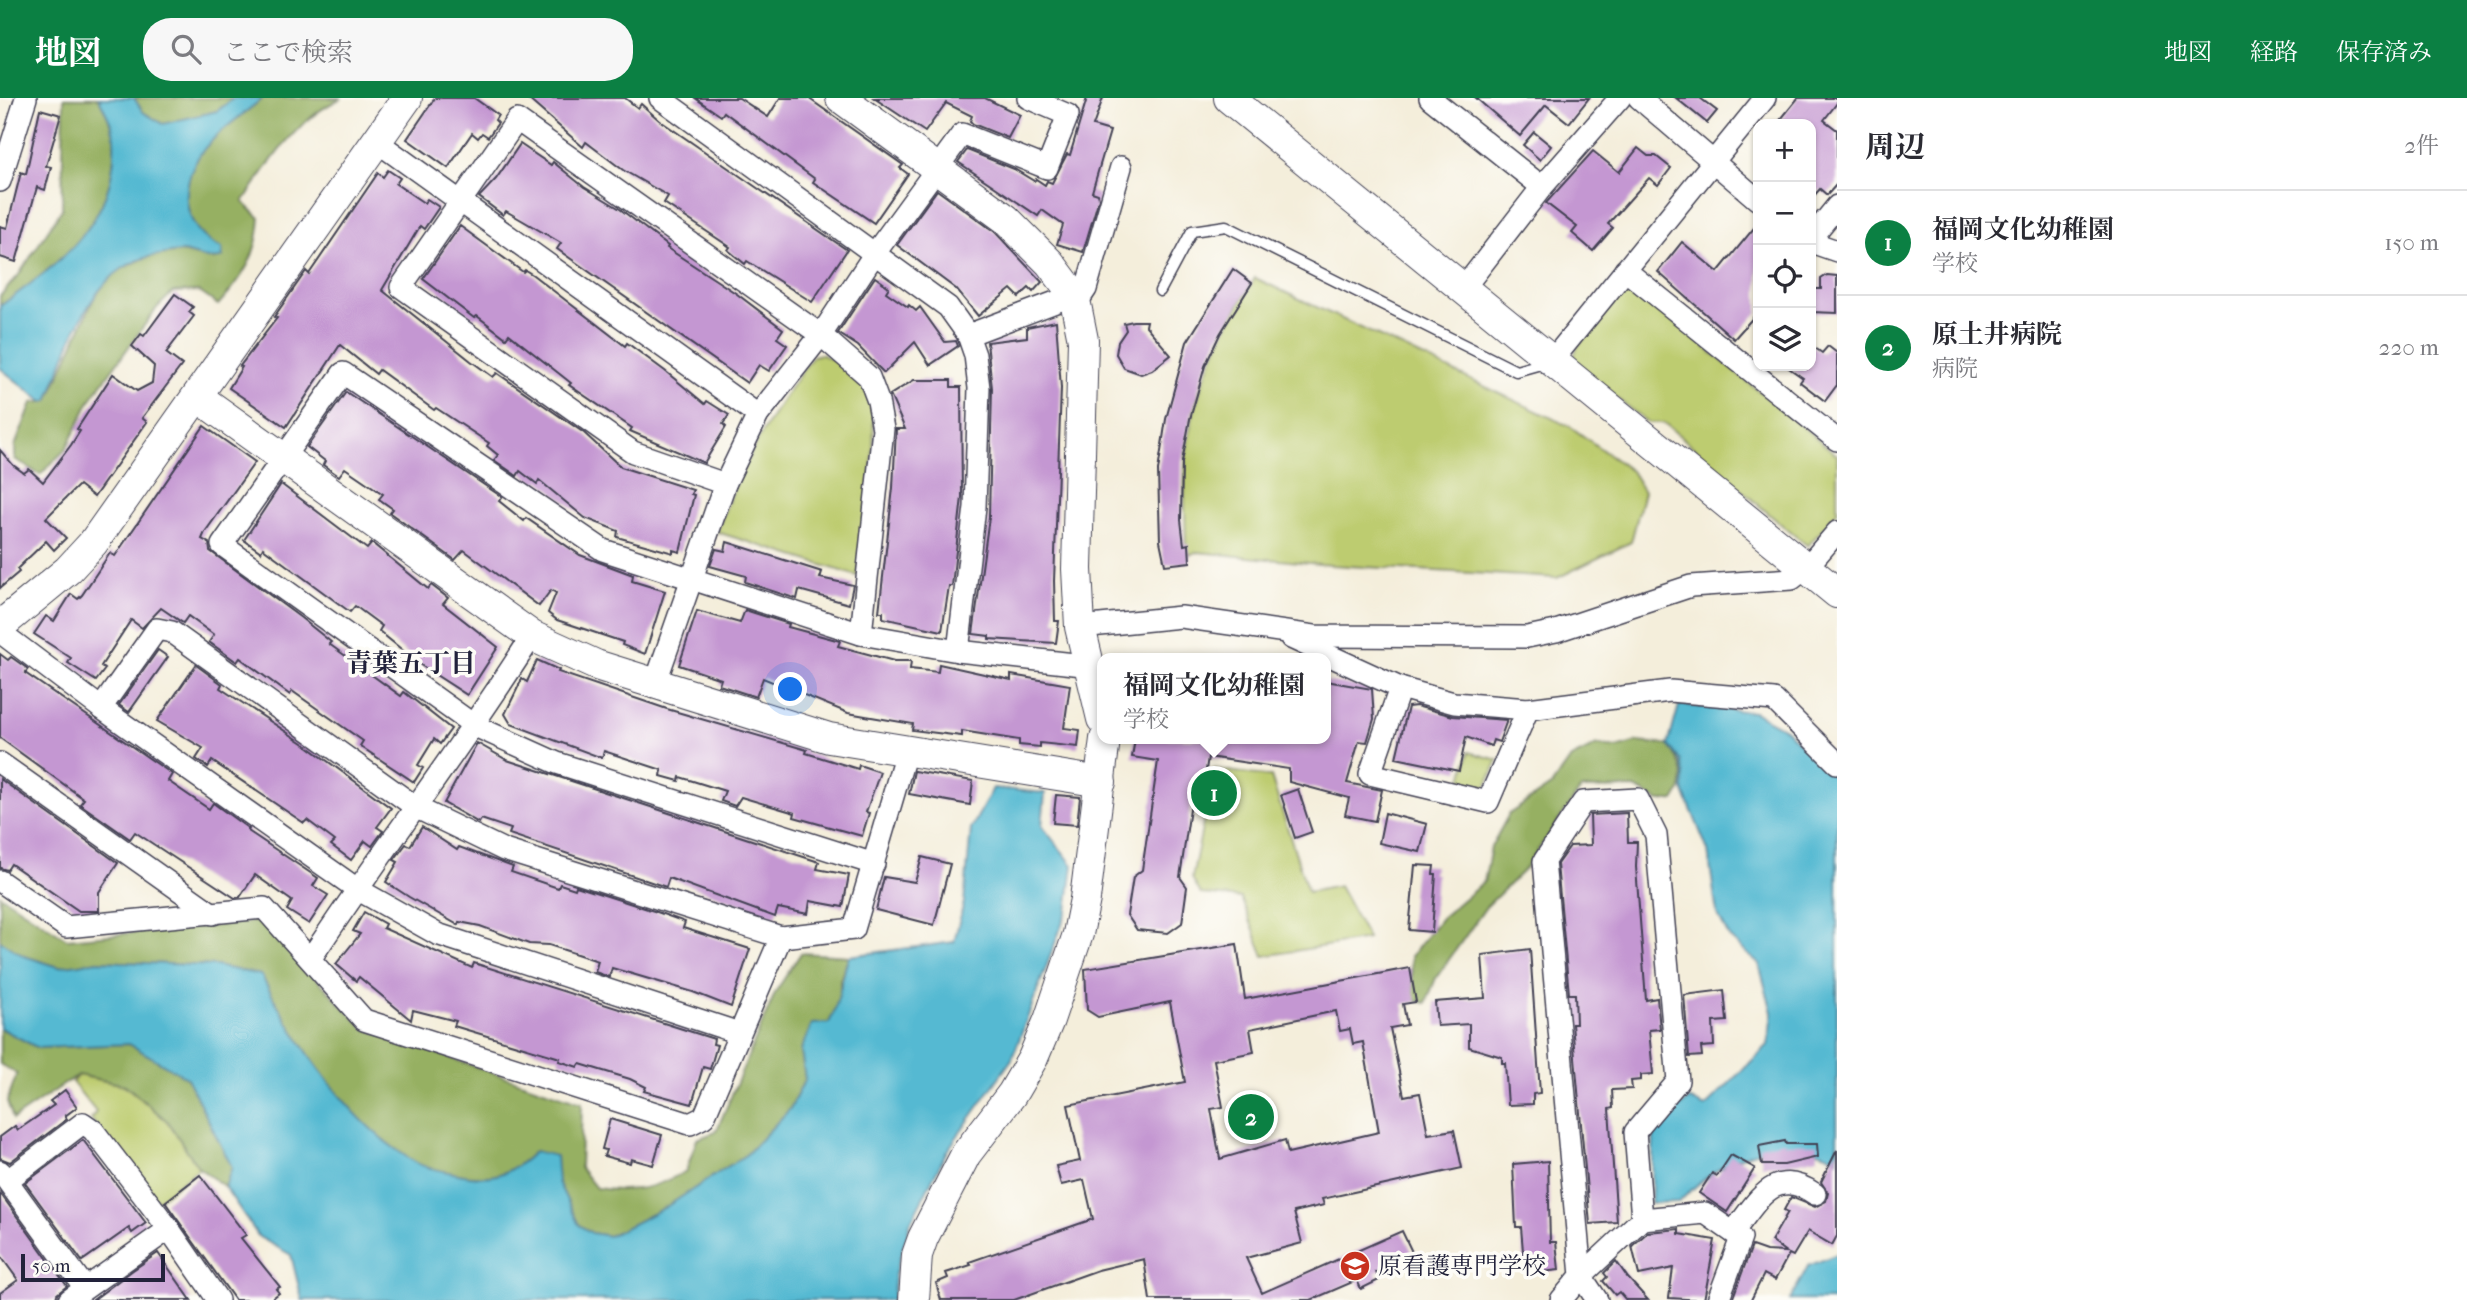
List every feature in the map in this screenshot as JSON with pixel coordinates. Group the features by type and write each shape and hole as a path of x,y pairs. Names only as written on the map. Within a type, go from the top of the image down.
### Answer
{"street":[{"path":"0,181 7,131 26,98"},
{"path":"0,626 68,570 93,543 407,98"},
{"path":"660,98 948,307 968,335 975,355 978,415 975,508 958,651"},
{"path":"655,684 725,484 758,415 821,335 875,253 962,134 1047,167 1068,115 1028,98"},
{"path":"1229,98 1837,593"},
{"path":"1430,98 1542,187"},
{"path":"1464,289 1542,187 1620,98"},
{"path":"1639,98 1753,196"},
{"path":"1550,362 1766,98"},
{"path":"851,101 1006,219 1050,263 1075,299 1083,340 1077,569 1080,627 1097,692"},
{"path":"725,484 633,452 401,286 517,120 821,335 869,377 878,401 883,429 861,634"},
{"path":"376,141 758,415"},
{"path":"968,335 1075,299 1086,289 1121,167"},
{"path":"1816,233 1837,206"},
{"path":"1816,242 1837,251"},
{"path":"1625,270 1837,440"},
{"path":"874,864 557,763 475,726 222,545 281,457 343,373 603,550 861,634 958,651 1092,666"},
{"path":"198,397 532,636 596,664 829,738 1101,782"},
{"path":"1080,627 1181,617 1314,636 1527,637 1556,631 1691,586 1792,579 1807,567 1837,532"},
{"path":"101,708 157,629 172,632 417,808 504,850 781,937 854,929 906,752"},
{"path":"0,632 101,708 356,889 437,934 739,1033"},
{"path":"1279,632 1324,653"},
{"path":"311,958 356,889 475,726 532,636"},
{"path":"1331,656 1400,688 1454,703 1528,709 1670,691 1774,700 1837,763"},
{"path":"1400,688 1370,774 1488,802 1528,709"},
{"path":"914,1300 917,1255 923,1238 966,1154 1012,1094 1033,1058 1049,1020 1077,934 1105,744"},
{"path":"0,762 213,914"},
{"path":"1597,1300 1581,1276 1544,861 1583,802 1638,799 1656,835 1678,1081 1635,1132 1642,1219"},
{"path":"0,881 66,927 264,908 364,1020 691,1124 704,1116 781,937"},
{"path":"169,1228 77,1294 4,1175 83,1123 93,1130 169,1228 218,1300"},
{"path":"1733,1232 1779,1182 1798,1182 1815,1194"},
{"path":"1561,1300 1581,1276 1642,1219 1705,1213 1741,1238 1718,1300"}],"lane":[{"path":"1160,291 1192,231 1226,226 1516,371 1550,362"}],"green space":[{"path":"64,98 99,98 114,138 113,167 107,193 96,216 64,256 0,306 0,296 18,276 62,209"},
{"path":"134,98 234,98 217,111 163,124 143,112"},
{"path":"263,98 342,98 311,117 298,129 274,157 243,202 260,218 259,231 248,265 235,285 218,305 198,291 173,292 157,308 91,399 66,449 40,475 15,459 15,446 32,403 48,401 93,300 112,273 149,256 181,252 215,260 222,248 199,231 188,207 187,194 193,166 207,145"},
{"path":"1255,278 1571,427 1631,471 1644,492 1631,542 1557,578 1330,565 1198,552 1186,555 1185,470 1197,399 1213,357"},
{"path":"1623,292 1638,292 1837,455 1837,512 1808,546 1664,423 1648,423 1572,363 1577,347"},
{"path":"821,354 849,369 861,380 869,394 872,411 870,483 857,576 717,532 736,484 758,440 813,356"},
{"path":"1637,742 1668,745 1673,752 1683,779 1674,801 1659,801 1635,788 1581,789 1523,871 1486,907 1436,978 1426,1003 1413,1000 1411,956 1441,918 1484,882 1491,847 1509,814 1552,785 1571,758 1597,745 1616,748"},
{"path":"1469,752 1498,760 1483,794 1460,788"},
{"path":"1214,769 1271,777 1308,892 1339,886 1368,939 1264,956 1241,898 1201,894 1192,878"},
{"path":"0,895 67,939 261,921 365,1029 582,1103 580,1168 596,1188 609,1189 632,1190 653,1186 686,1171 697,1139 716,1132 776,991 801,953 849,956 840,980 840,1002 829,1023 812,1025 801,1050 805,1079 790,1109 747,1154 666,1207 609,1236 592,1233 579,1225 558,1182 535,1151 516,1167 497,1175 477,1177 424,1167 392,1147 369,1127 327,1080 291,1027 261,975 216,966 99,961 59,967 24,956 0,941"},
{"path":"0,1028 38,1048 129,1044 187,1078 232,1167 225,1187 199,1168 167,1121 125,1085 78,1075 13,1119 7,1101 17,1074 0,1064"},
{"path":"78,1075 124,1085 168,1121 199,1168 157,1201 91,1119 96,1112 72,1082"}],"water":[{"path":"99,98 134,98 143,112 163,124 217,111 234,98 263,98 207,145 193,166 189,180 187,194 192,220 209,241 222,248 223,257 212,259 181,252 159,255 136,261 116,273 86,310 74,333 48,401 43,402 0,368 0,306 64,256 96,216 107,193 113,167 114,133"},
{"path":"1679,705 1754,712 1785,729 1837,781 1837,1159 1816,1150 1773,1148 1732,1161 1713,1173 1679,1202 1651,1203 1654,1131 1689,1099 1705,1107 1768,1045 1772,1012 1759,964 1730,938 1717,914 1708,851 1683,789 1681,761 1668,745"},
{"path":"993,788 1045,793 1042,826 1073,865 1067,911 1012,1059 947,1151 911,1221 894,1277 893,1300 302,1300 291,1255 259,1237 225,1187 232,1167 187,1078 129,1044 38,1048 0,1028 0,941 24,956 59,967 98,961 216,966 261,975 291,1027 327,1080 369,1127 392,1147 425,1167 477,1177 497,1175 516,1167 535,1151 556,1156 558,1182 579,1225 592,1233 609,1236 666,1207 747,1154 790,1109 805,1079 801,1050 812,1024 829,1023 849,956 954,942 964,902 971,829"},
{"path":"1837,1254 1837,1300 1790,1300 1808,1266"}],"building":[{"path":"435,98 474,98 498,115 495,120 498,123 488,137 482,133 478,138 472,133 448,168 407,139"},
{"path":"527,98 625,98 638,108 641,104 659,120 847,250 812,302 747,261 745,264 728,250 730,247 664,203 668,196 623,170 586,142 583,147"},
{"path":"695,98 739,98 768,117 780,98 808,98 903,165 900,168 908,174 874,223 813,182 815,179 724,112 721,116"},
{"path":"874,98 985,98 1020,115 1008,138 973,124 970,121 972,116 946,103 925,132"},
{"path":"1087,98 1103,98 1093,126 1110,131 1092,192 1098,194 1099,198 1083,252 1057,244 1063,225 1042,210 1038,216 958,162 967,150 1014,169 1034,181 1036,179 1045,185 1047,181 1052,183 1067,154 1070,155"},
{"path":"1476,98 1589,98 1569,123 1546,105 1520,136"},
{"path":"1676,98 1700,98 1717,111 1707,123"},
{"path":"1798,98 1837,98 1837,103 1824,120 1837,130 1837,184 1827,195 1820,189 1816,193 1816,119 1781,119"},
{"path":"40,109 61,115 46,166 51,167 45,190 37,187 16,262 0,257 0,226 7,228 21,172 26,174"},
{"path":"1534,132 1551,146 1540,160 1523,145"},
{"path":"520,144 551,165 553,162 584,187 620,209 668,246 667,248 737,294 783,329 777,338 787,345 769,371 759,365 747,383 557,249 561,243 506,211 503,215 479,197 496,179"},
{"path":"1638,148 1648,156 1656,156 1671,168 1658,185 1649,178 1608,224 1613,228 1593,251 1572,233 1577,227 1546,203 1593,151 1619,172"},
{"path":"388,170 400,178 396,184 424,203 427,199 439,207 424,229 420,226 382,290 493,377 497,373 584,433 621,467 693,490 680,552 673,550 673,553 617,537 618,531 585,518 539,480 537,484 520,471 517,476 494,460 498,455 487,446 489,443 436,408 434,410 379,370 376,374 340,345 286,427 229,388 242,367 240,366 277,318 274,317 306,271 309,274 378,173 383,177"},
{"path":"937,190 995,232 1042,282 1033,292 1029,288 1019,297 1011,289 978,316 956,289 897,245"},
{"path":"460,226 523,272 525,270 533,275 625,346 627,343 705,404 707,401 729,415 723,424 726,427 704,463 630,431 632,428 569,385 571,383 509,334 506,338 477,316 474,318 423,279"},
{"path":"1753,229 1753,318 1734,339 1658,272 1682,242 1718,272"},
{"path":"1233,269 1252,283 1220,334 1205,366 1190,419 1182,462 1181,520 1184,545 1189,544 1190,562 1165,565 1160,541 1158,471 1166,419 1187,342"},
{"path":"1827,275 1837,276 1837,313 1816,312 1816,289 1821,289 1821,279"},
{"path":"875,277 889,287 886,292 908,307 909,305 916,311 920,307 945,342 956,341 958,346 930,365 915,342 884,373 858,346 838,333"},
{"path":"175,294 193,307 189,312 194,316 166,353 182,365 142,418 147,422 94,497 79,485 46,518 66,538 54,550 46,541 17,569 19,572 0,588 0,450 13,465 24,473 29,469 43,482 71,445 80,431 77,429 113,374 137,391 152,383 154,366 132,346 141,334 144,336"},
{"path":"1056,321 1061,388 1054,581 1055,621 1059,621 1056,643 989,639 989,636 973,634 989,517 992,388 987,342 1027,337 1027,327"},
{"path":"1147,321 1146,326 1171,355 1152,370 1141,374 1124,368 1116,354 1118,342 1126,330 1124,323"},
{"path":"1828,346 1837,353 1837,385 1825,401 1800,382 1803,378 1793,371 1816,371 1816,349 1822,353"},
{"path":"914,380 951,380 951,387 961,387 962,497 952,586 949,586 942,631 883,618 883,612 879,612 893,488 896,429 905,429 890,395"},
{"path":"346,392 502,497 499,501 524,521 526,518 580,555 633,575 632,581 665,591 645,654 622,645 623,642 557,620 548,613 556,593 551,590 539,606 464,550 455,560 390,513 393,509 379,499 383,494 345,468 339,476 323,465 325,461 307,447"},
{"path":"204,426 255,462 202,539 209,543 210,551 301,618 331,642 329,644 401,696 404,692 451,729 440,744 434,739 418,765 423,768 414,782 360,746 363,741 292,691 290,695 240,658 237,662 209,642 214,635 188,616 183,623 161,608 142,628 131,620 101,666 105,669 96,681 68,663 71,658 34,634 46,616 54,621 71,594 78,599 82,595 110,553 115,556"},
{"path":"281,484 367,549 372,543 428,589 431,585 448,598 443,604 498,647 467,695 422,666 379,631 382,626 355,606 350,612 263,548 261,552 244,540"},
{"path":"727,542 822,572 820,578 853,585 849,604 799,590 797,599 745,582 746,576 710,566 716,549 725,551"},
{"path":"745,610 789,624 788,627 840,641 838,646 894,661 911,661 910,669 938,672 939,664 1011,680 1011,675 1070,685 1064,728 1080,730 1078,747 1040,743 1040,747 1019,745 1019,740 962,731 962,736 912,730 913,724 848,713 763,678 756,697 719,685 721,679 679,665 697,611 740,623"},
{"path":"158,650 168,657 129,712 119,705"},
{"path":"0,654 8,660 11,657 28,669 25,673 172,774 168,781 209,809 213,803 249,829 248,831 318,878 313,886 328,895 309,924 287,910 292,901 255,875 240,897 235,898 135,832 130,839 80,804 84,799 0,738"},
{"path":"537,660 559,670 558,672 667,709 807,750 806,753 858,769 859,765 880,772 866,812 869,813 862,836 794,817 795,813 741,797 735,806 721,801 725,791 680,777 679,781 661,776 662,770 604,751 602,758 511,724 505,714 522,679 527,682"},
{"path":"196,665 222,684 220,688 303,743 391,808 377,827 383,831 372,846 365,841 351,860 331,845 335,841 307,820 304,823 212,761 208,767 196,759 203,748 157,721"},
{"path":"1331,682 1372,689 1374,719 1367,742 1359,741 1347,783 1382,790 1375,821 1345,815 1349,798 1289,782 1289,769 1208,757 1202,796 1192,795 1180,877 1187,887 1182,923 1168,933 1137,930 1127,915 1133,877 1142,870 1158,761 1132,757 1134,744 1331,744"},
{"path":"1416,706 1453,716 1507,720 1499,742 1493,740 1491,746 1466,737 1459,771 1396,758 1408,707"},
{"path":"477,743 507,760 819,862 817,869 849,875 843,907 810,901 808,914 778,908 775,917 669,878 666,887 509,834 511,829 481,819 479,823 444,803"},
{"path":"914,771 973,781 970,805 909,794"},
{"path":"0,779 118,863 99,892 99,911 79,911 11,864 7,870 0,868"},
{"path":"1298,789 1312,832 1295,838 1281,795"},
{"path":"1056,795 1080,797 1077,825 1053,823"},
{"path":"1385,813 1427,824 1420,852 1379,843"},
{"path":"1627,813 1628,842 1637,842 1636,867 1646,1000 1657,998 1660,1029 1649,1030 1653,1074 1641,1075 1641,1080 1631,1081 1632,1089 1612,1090 1613,1108 1609,1109 1617,1222 1590,1224 1572,1024 1576,1024 1575,994 1569,994 1557,864 1570,846 1591,845 1590,815"},
{"path":"422,827 457,850 459,847 513,867 511,872 558,888 560,884 575,889 576,886 657,912 685,922 683,928 750,949 731,1007 693,992 612,968 609,977 595,972 598,961 549,945 529,944 480,926 459,922 458,925 409,897 386,882 398,862 394,860 406,844 410,846"},
{"path":"922,857 950,864 934,925 876,910 884,877 915,882"},
{"path":"1415,865 1434,866 1433,874 1436,874 1432,932 1409,930"},
{"path":"364,912 385,924 383,928 472,968 474,963 714,1039 713,1044 717,1045 710,1069 703,1067 692,1104 644,1091 646,1087 630,1079 580,1064 578,1067 559,1061 560,1058 454,1026 456,1021 413,1010 411,1020 359,977 356,981 336,964 360,934 353,931"},
{"path":"1237,944 1245,999 1410,968 1416,1002 1403,1004 1407,1025 1390,1028 1404,1096 1420,1093 1428,1134 1454,1130 1462,1168 1322,1199 1324,1205 1294,1212 1302,1243 1246,1258 1262,1293 1402,1231 1413,1254 1376,1272 1379,1280 1361,1289 1357,1280 1311,1300 1150,1300 1144,1259 1098,1270 1014,1300 941,1300 936,1283 948,1278 946,1273 971,1265 969,1262 1093,1219 1084,1180 1061,1185 1056,1166 1080,1161 1068,1105 1185,1082 1170,1002 1098,1017 1087,1010 1085,969","holes":["1336,1011 1340,1031 1350,1029 1353,1044 1363,1042 1379,1132 1288,1153 1285,1140 1220,1159 1211,1109 1223,1107 1214,1060 1254,1052 1250,1029"]},
{"path":"1530,949 1540,1093 1533,1094 1533,1104 1508,1105 1505,1063 1502,1063 1502,1057 1469,1047 1469,1024 1437,1026 1435,1002 1485,998 1482,955"},
{"path":"1724,990 1727,1021 1713,1022 1714,1046 1701,1047 1702,1056 1689,1057 1684,995"},
{"path":"65,1090 77,1107 65,1116 67,1119 10,1162 0,1158 0,1137 15,1126 18,1130 54,1105 50,1101"},
{"path":"610,1119 662,1135 653,1165 631,1159 630,1163 604,1156 606,1150 602,1149"},
{"path":"83,1140 146,1223 132,1233 129,1228 82,1261 25,1183"},
{"path":"1785,1141 1786,1144 1817,1144 1818,1157 1784,1165 1762,1165 1759,1146"},
{"path":"1837,1150 1837,1236 1832,1245 1808,1231 1793,1256 1789,1254 1775,1280 1764,1274 1751,1300 1732,1300 1752,1246 1766,1251 1786,1252 1771,1241 1788,1212 1784,1210 1791,1197 1815,1207 1826,1201 1828,1193 1821,1182"},
{"path":"1731,1155 1755,1168 1727,1212 1699,1193 1712,1173 1717,1176"},
{"path":"1548,1161 1550,1242 1556,1242 1559,1270 1533,1273 1532,1262 1524,1263 1521,1227 1516,1227 1513,1164"},
{"path":"200,1175 246,1235 241,1238 280,1287 276,1289 279,1293 270,1300 235,1300 165,1202"},
{"path":"0,1193 67,1286 57,1294 56,1300 0,1300 0,1293 18,1280 0,1255"},
{"path":"1679,1229 1679,1234 1715,1240 1704,1300 1669,1298 1673,1268 1639,1275 1632,1246 1648,1232"},
{"path":"158,1253 191,1300 93,1300 133,1270"},
{"path":"1616,1261 1648,1300 1626,1300 1619,1292 1615,1295 1603,1281 1607,1277 1604,1273"}],"place":[{"name":"福岡文化幼稚園","path":"1214,793"},
{"name":"原土井病院","path":"1251,1117"},
{"name":"原看護専門学校","path":"1355,1266"}],"district":[{"name":"青葉五丁目","path":"411,663"}]}
